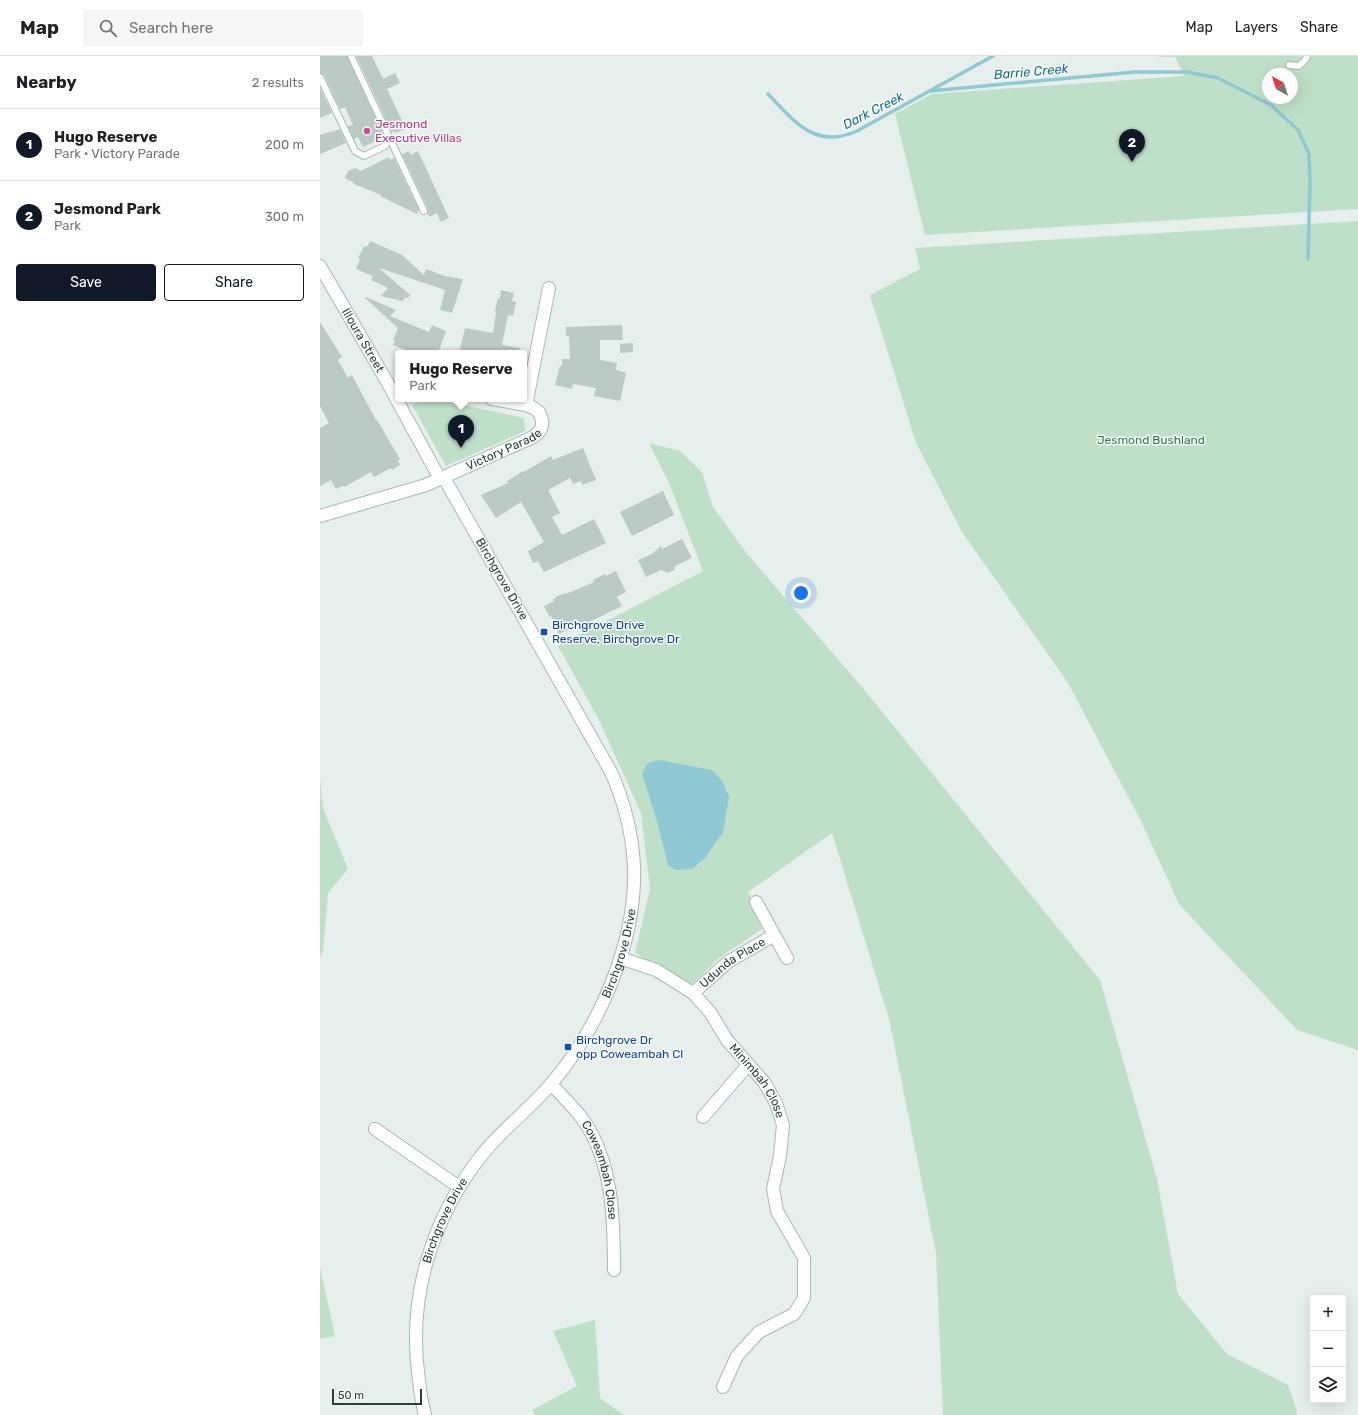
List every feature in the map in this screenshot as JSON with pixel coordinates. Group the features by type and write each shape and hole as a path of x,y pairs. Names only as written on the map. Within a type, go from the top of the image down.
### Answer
{"street":[{"name":"Illoura Street","path":"320,266 395,396"},
{"path":"527,400 549,288"},
{"path":"386,380 395,382"},
{"name":"Illoura Street","path":"399,402 442,478"},
{"path":"509,402 526,405 527,402"},
{"name":"Victory Parade","path":"320,516 416,488 442,478 536,435 542,427 541,416 536,409 526,405"},
{"name":"Birchgrove Drive","path":"425,1415 422,1404 415,1349 415,1328 420,1285 428,1255 439,1224 459,1187 482,1155 551,1084 584,1040 606,997 620,958 632,910 634,878 628,825 619,790 602,754 442,478"},
{"name":"Udunda Place","path":"756,902 787,958"},
{"name":"Udunda Place","path":"693,993 728,962 774,936"},
{"name":"Minimbah Close","path":"620,958 656,970 693,993 710,1012 727,1040 764,1082 776,1103 783,1125 780,1156 773,1189 778,1211 804,1258 804,1298 794,1314 759,1332 737,1356 723,1387"},
{"path":"703,1117 748,1065"},
{"name":"Coweambah Close","path":"551,1084 584,1121 594,1138 604,1163 607,1175 614,1236 614,1270"},
{"path":"375,1129 459,1187"}],"lane":[{"path":"351,56 424,211"},
{"path":"1289,65 1299,66 1306,59 1306,56"},
{"path":"320,77 355,151 364,156 385,146 389,137"}],"green space":[{"path":"1159,56 1358,56 1358,209 925,235 895,114 932,94 1184,76 1175,57"},
{"name":"Jesmond Bushland","path":"1358,221 1358,1050 1297,1030 1179,904 1140,819 1068,683 962,532 916,443 870,295 920,269 915,248"},
{"path":"418,402 449,402 524,418 525,431 446,466 412,405"},
{"path":"649,443 680,451 702,472 713,507 748,555 862,687 1100,980 1157,1179 1178,1294 1227,1354 1288,1385 1297,1411 1296,1415 943,1415 936,1253 889,1019 832,833 748,892 762,929 719,958 690,986 635,953 650,889 641,813 599,720 558,646 703,571 669,483"},
{"path":"320,780 323,808 348,869 328,893 323,951 320,956"},
{"path":"320,1267 335,1336 320,1339"},
{"path":"595,1320 600,1398 624,1415 535,1415 532,1410 577,1386 553,1331"}],"water":[{"path":"659,760 712,770 722,781 729,797 723,832 705,858 692,869 676,870 668,865 657,821 642,774 648,763"}],"building":[{"path":"320,56 347,56 383,134 375,138 376,141 363,147 358,137 354,139 348,126 353,125 345,107 340,109 324,75 320,73"},
{"path":"356,56 372,56 383,79 395,73 400,83 387,89 406,129 395,133 394,131 392,132"},
{"path":"320,88 332,113 320,118"},
{"path":"340,129 346,143 320,154 320,135"},
{"path":"409,151 411,155 418,151 449,218 441,222 437,213 429,217 428,209 402,154"},
{"path":"389,157 390,160 394,158 419,210 417,214 382,197 381,195 354,184 345,178 348,171 355,168 361,171"},
{"path":"370,241 402,255 424,275 426,269 445,276 463,279 452,313 440,310 445,290 379,268 410,295 402,301 381,296 388,288 371,280 373,276 356,269 360,259 358,258 364,246 367,247"},
{"path":"501,290 514,293 512,301 516,302 513,316 508,315 502,345 520,348 520,350 460,350 465,328 493,333 495,312 498,298 500,298"},
{"path":"366,297 396,310 390,316 429,332 432,325 446,331 439,350 406,350 393,345 395,341 393,340 398,328 365,298"},
{"path":"320,322 342,357 338,360 348,378 352,375 376,420 400,459 398,461 400,465 392,470 391,468 374,477 371,472 344,487 343,486 336,489 331,480 320,486 320,428 329,423 320,406"},
{"path":"622,325 623,340 600,340 600,360 617,363 616,370 626,373 620,401 594,396 596,388 573,384 572,389 555,385 560,366 562,366 562,359 570,359 569,336 566,336 566,327"},
{"path":"633,343 633,352 620,353 620,344"},
{"path":"583,448 596,480 582,485 581,481 573,484 570,478 548,490 560,513 552,517 562,535 594,519 606,543 544,572 538,561 533,563 528,551 544,542 521,502 496,518 481,495 508,483 507,481 551,456 553,460"},
{"path":"663,491 674,515 632,536 620,512"},
{"path":"682,539 692,558 675,566 674,570 668,573 661,570 646,577 638,560 652,554 661,546 662,549"},
{"path":"616,571 626,592 617,597 622,606 583,625 582,623 559,634 551,616 550,617 544,606 554,601 553,599 558,596 594,582 593,580 605,574 606,576"}],"waterway":[{"name":"Dark Creek","path":"768,94 787,114 806,130 817,135 829,137 842,136 857,131 993,56"},
{"name":"Barrie Creek","path":"930,91 1135,72 1187,72 1218,78 1271,105 1298,130 1309,154 1310,182 1308,259"}],"place":[{"name":"Jesmond Executive Villas","path":"367,131"},
{"name":"Jesmond Park","path":"1132,162"},
{"name":"Hugo Reserve","path":"461,448"},
{"name":"Birchgrove Drive Reserve, Birchgrove Dr","path":"544,632"},
{"name":"Birchgrove Dr opp Coweambah Cl","path":"568,1047"}]}
